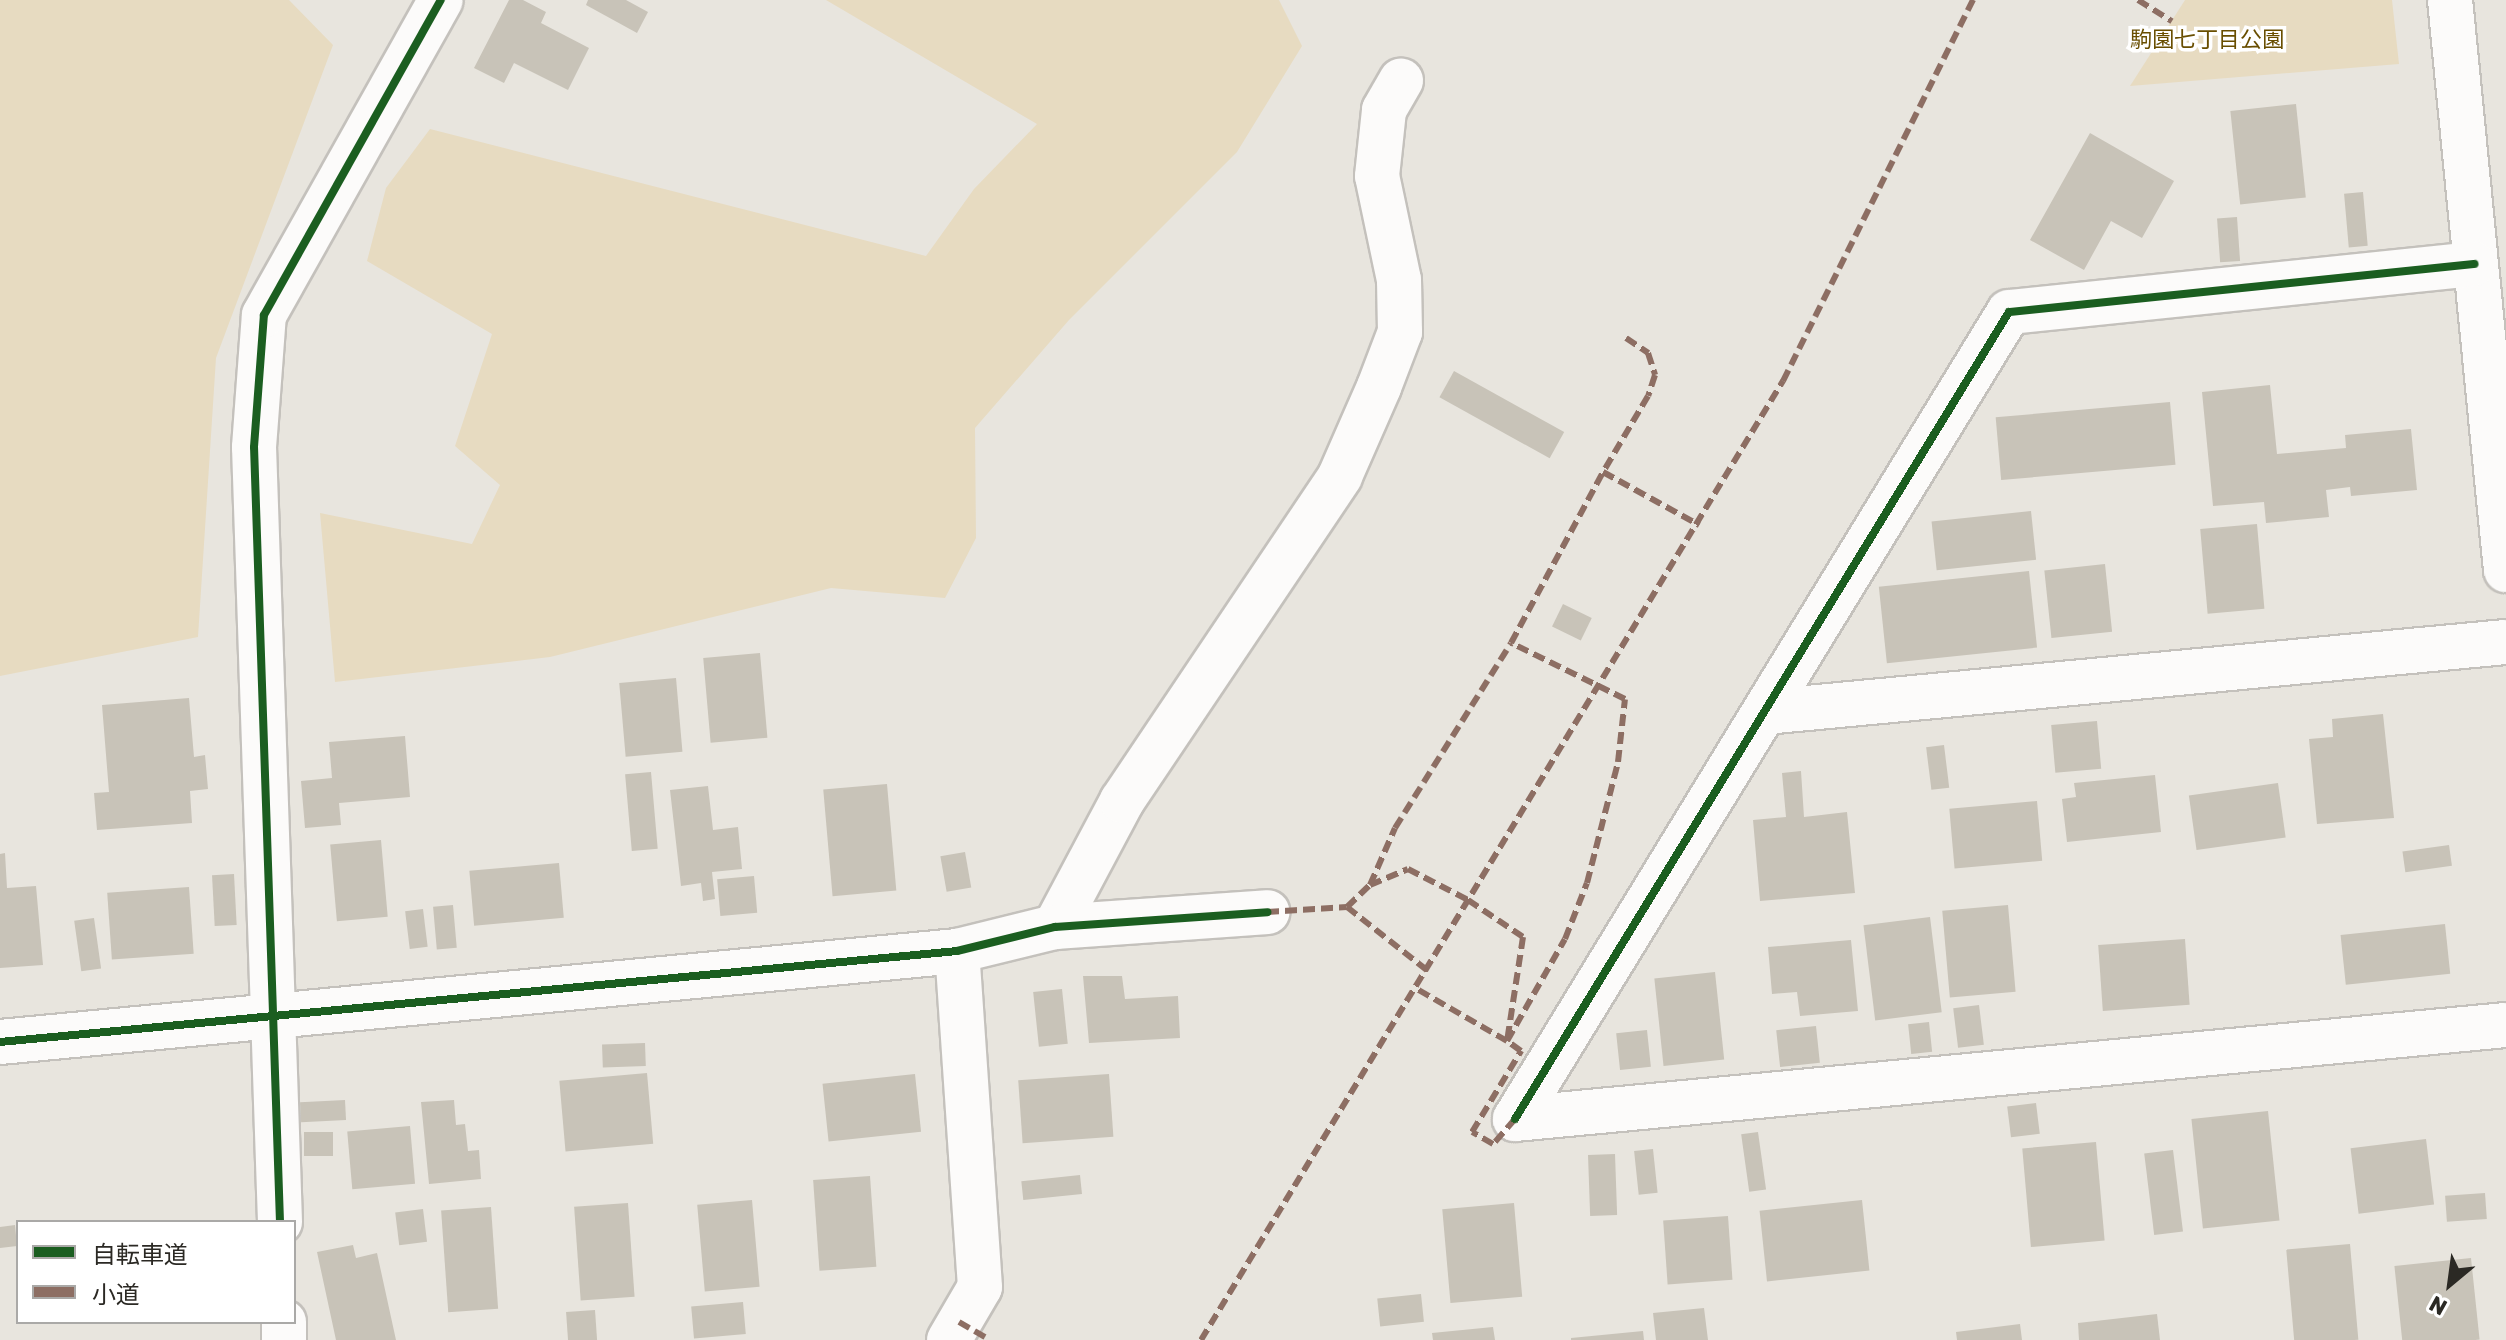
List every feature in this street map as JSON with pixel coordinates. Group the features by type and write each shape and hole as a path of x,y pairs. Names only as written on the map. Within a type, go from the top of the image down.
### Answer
{"street":[{"path":"280,1220 254,447 264,315 441,0"},
{"path":"2450,0 2475,264 2503,505 2506,570"},
{"path":"1055,927 1122,801 1340,476 1379,387 1400,332 1399,280 1377,176 1384,110 1401,80"},
{"path":"2475,264 2009,312 1515,1119 2506,1025"},
{"path":"1765,712 2506,642"},
{"path":"0,1042 957,951 1055,927 1267,912"},
{"path":"949,1340 980,1287 957,951"}],"green space":[{"path":"0,0 289,0 333,45 216,358 198,637 0,676"},
{"path":"826,0 1279,0 1302,46 1237,152 1069,320 975,428 976,538 945,598 831,588 550,657 335,682 320,513 472,544 500,485 455,446 492,334 367,261 386,188 430,129 926,256 974,189 1037,124"},
{"name":"駒園七丁目公園","path":"2185,0 2392,0 2399,64 2130,86"}],"building":[{"path":"509,0 523,0 546,12 541,23 589,48 568,90 514,63 504,83 474,68"},
{"path":"588,0 626,0 648,12 637,33 586,5"},
{"path":"2296,104 2306,197 2240,204 2230,111"},
{"path":"2090,133 2174,181 2142,238 2111,221 2084,270 2030,240"},
{"path":"2363,192 2368,246 2349,247 2344,194"},
{"path":"2237,217 2240,261 2220,262 2217,218"},
{"path":"1454,371 1564,432 1550,458 1439,397"},
{"path":"2270,385 2277,454 2346,448 2345,435 2411,429 2417,490 2351,496 2350,487 2326,490 2329,517 2266,523 2264,502 2213,506 2202,392"},
{"path":"2170,402 2175,465 2001,480 1996,417"},
{"path":"2031,511 2036,560 1937,570 1932,521"},
{"path":"2257,524 2264,609 2208,614 2200,529"},
{"path":"2105,564 2112,632 2051,638 2044,570"},
{"path":"2029,571 2037,648 1887,663 1879,587"},
{"path":"1563,604 1592,618 1581,640 1552,626"},
{"path":"760,653 767,738 711,743 703,658"},
{"path":"676,678 682,752 626,757 619,683"},
{"path":"189,698 194,757 205,755 208,789 190,791 192,823 97,830 94,793 109,792 102,705"},
{"path":"2383,714 2394,818 2317,824 2309,739 2333,737 2332,719"},
{"path":"2097,721 2101,769 2055,773 2051,725"},
{"path":"405,736 410,797 339,803 341,825 305,828 301,781 332,778 329,742"},
{"path":"1944,745 1949,788 1931,790 1926,747"},
{"path":"1801,771 1804,817 1847,812 1855,893 1760,901 1753,820 1786,817 1782,773"},
{"path":"651,772 658,849 632,851 625,774"},
{"path":"2155,775 2161,832 2067,842 2062,799 2076,797 2074,783"},
{"path":"2278,783 2286,837 2197,850 2189,796"},
{"path":"887,784 896,891 833,896 823,790"},
{"path":"708,786 713,830 738,827 742,869 712,872 715,899 703,901 701,883 681,886 670,790"},
{"path":"2037,801 2042,861 1955,868 1949,809"},
{"path":"381,840 388,917 337,921 330,844"},
{"path":"2449,845 2452,866 2405,872 2402,852"},
{"path":"965,852 971,887 947,892 940,856"},
{"path":"5,853 7,888 36,886 43,965 0,968 0,854"},
{"path":"559,863 564,918 474,926 469,871"},
{"path":"234,874 237,925 215,926 212,875"},
{"path":"754,876 757,913 720,916 717,879"},
{"path":"189,887 194,954 112,960 107,893"},
{"path":"453,905 457,948 437,950 433,907"},
{"path":"2008,905 2016,992 1950,997 1942,911"},
{"path":"423,909 428,947 410,949 405,911"},
{"path":"1930,917 1942,1012 1875,1020 1863,925"},
{"path":"94,918 101,969 81,971 74,921"},
{"path":"2445,924 2450,974 2346,985 2341,935"},
{"path":"2185,939 2190,1005 2103,1011 2098,945"},
{"path":"1851,940 1858,1011 1800,1016 1797,992 1772,994 1768,947"},
{"path":"1715,972 1724,1060 1664,1066 1654,978"},
{"path":"1083,976 1122,976 1125,999 1178,996 1180,1038 1089,1043"},
{"path":"1062,989 1068,1044 1039,1047 1033,992"},
{"path":"1979,1005 1984,1045 1958,1048 1953,1008"},
{"path":"1929,1022 1932,1052 1911,1054 1908,1024"},
{"path":"1816,1026 1820,1063 1780,1067 1776,1030"},
{"path":"1647,1030 1651,1067 1620,1070 1616,1033"},
{"path":"645,1043 646,1066 603,1067 602,1045"},
{"path":"647,1073 653,1144 566,1151 559,1081"},
{"path":"915,1074 921,1132 829,1141 823,1084"},
{"path":"1109,1074 1113,1137 1023,1143 1018,1080"},
{"path":"345,1100 346,1120 301,1122 300,1102"},
{"path":"454,1100 456,1125 465,1124 468,1151 479,1150 481,1179 429,1184 421,1102"},
{"path":"2036,1103 2040,1134 2011,1137 2007,1107"},
{"path":"2268,1111 2279,1220 2203,1228 2191,1119"},
{"path":"410,1126 415,1184 352,1189 347,1131"},
{"path":"304,1132 333,1132 333,1156 304,1156"},
{"path":"1758,1132 1766,1189 1749,1192 1741,1134"},
{"path":"2426,1139 2434,1205 2359,1214 2351,1148"},
{"path":"2096,1142 2105,1241 2031,1247 2022,1148"},
{"path":"1653,1149 1658,1193 1639,1195 1634,1151"},
{"path":"2173,1150 2183,1231 2154,1235 2144,1154"},
{"path":"1615,1154 1617,1215 1590,1216 1588,1155"},
{"path":"1080,1175 1082,1194 1023,1200 1021,1181"},
{"path":"870,1176 876,1267 819,1271 813,1180"},
{"path":"2485,1193 2487,1219 2447,1222 2445,1196"},
{"path":"752,1200 760,1287 705,1291 697,1205"},
{"path":"1862,1200 1869,1271 1767,1281 1760,1211"},
{"path":"628,1203 635,1297 581,1301 574,1207"},
{"path":"1514,1203 1522,1297 1450,1303 1442,1209"},
{"path":"491,1207 498,1309 448,1312 441,1210"},
{"path":"423,1209 427,1242 399,1245 395,1212"},
{"path":"1728,1216 1732,1280 1668,1284 1663,1221"},
{"path":"15,1225 16,1246 0,1248 0,1227"},
{"path":"2350,1244 2358,1340 2294,1340 2286,1250"},
{"path":"353,1245 356,1258 377,1253 396,1340 336,1340 317,1252"},
{"path":"2471,1258 2480,1340 2402,1340 2394,1266"},
{"path":"1421,1294 1424,1322 1380,1326 1377,1299"},
{"path":"743,1302 746,1334 694,1338 691,1307"},
{"path":"1704,1308 1708,1340 1656,1340 1653,1313"},
{"path":"595,1310 597,1340 568,1340 566,1312"},
{"path":"2157,1314 2160,1340 2079,1340 2078,1323"},
{"path":"2020,1324 2022,1340 1957,1340 1956,1332"},
{"path":"1493,1327 1495,1340 1433,1340 1432,1333"},
{"path":"1643,1331 1644,1340 1571,1340 1571,1338"}],"marked path":[{"path":"1201,1340 1783,381 1973,0"},
{"path":"2138,0 2172,21"},
{"path":"1626,338 1648,353 1655,375 1648,396 1603,472 1699,525"},
{"path":"1515,1119 1493,1144 1472,1132 1521,1051 1507,1041 1565,939 1587,883 1618,762 1625,699 1511,643 1603,472"},
{"path":"1370,885 1395,828 1511,643"},
{"path":"1267,912 1347,907 1370,885 1408,869 1468,900 1523,937 1507,1041 1417,989"},
{"path":"1347,907 1428,971"},
{"path":"959,1322 990,1340"}],"cycle path":[{"path":"280,1220 254,447 264,315 441,0"},
{"path":"1515,1119 2009,312 2475,264"},
{"path":"0,1042 957,951 1055,927 1267,912"}]}
